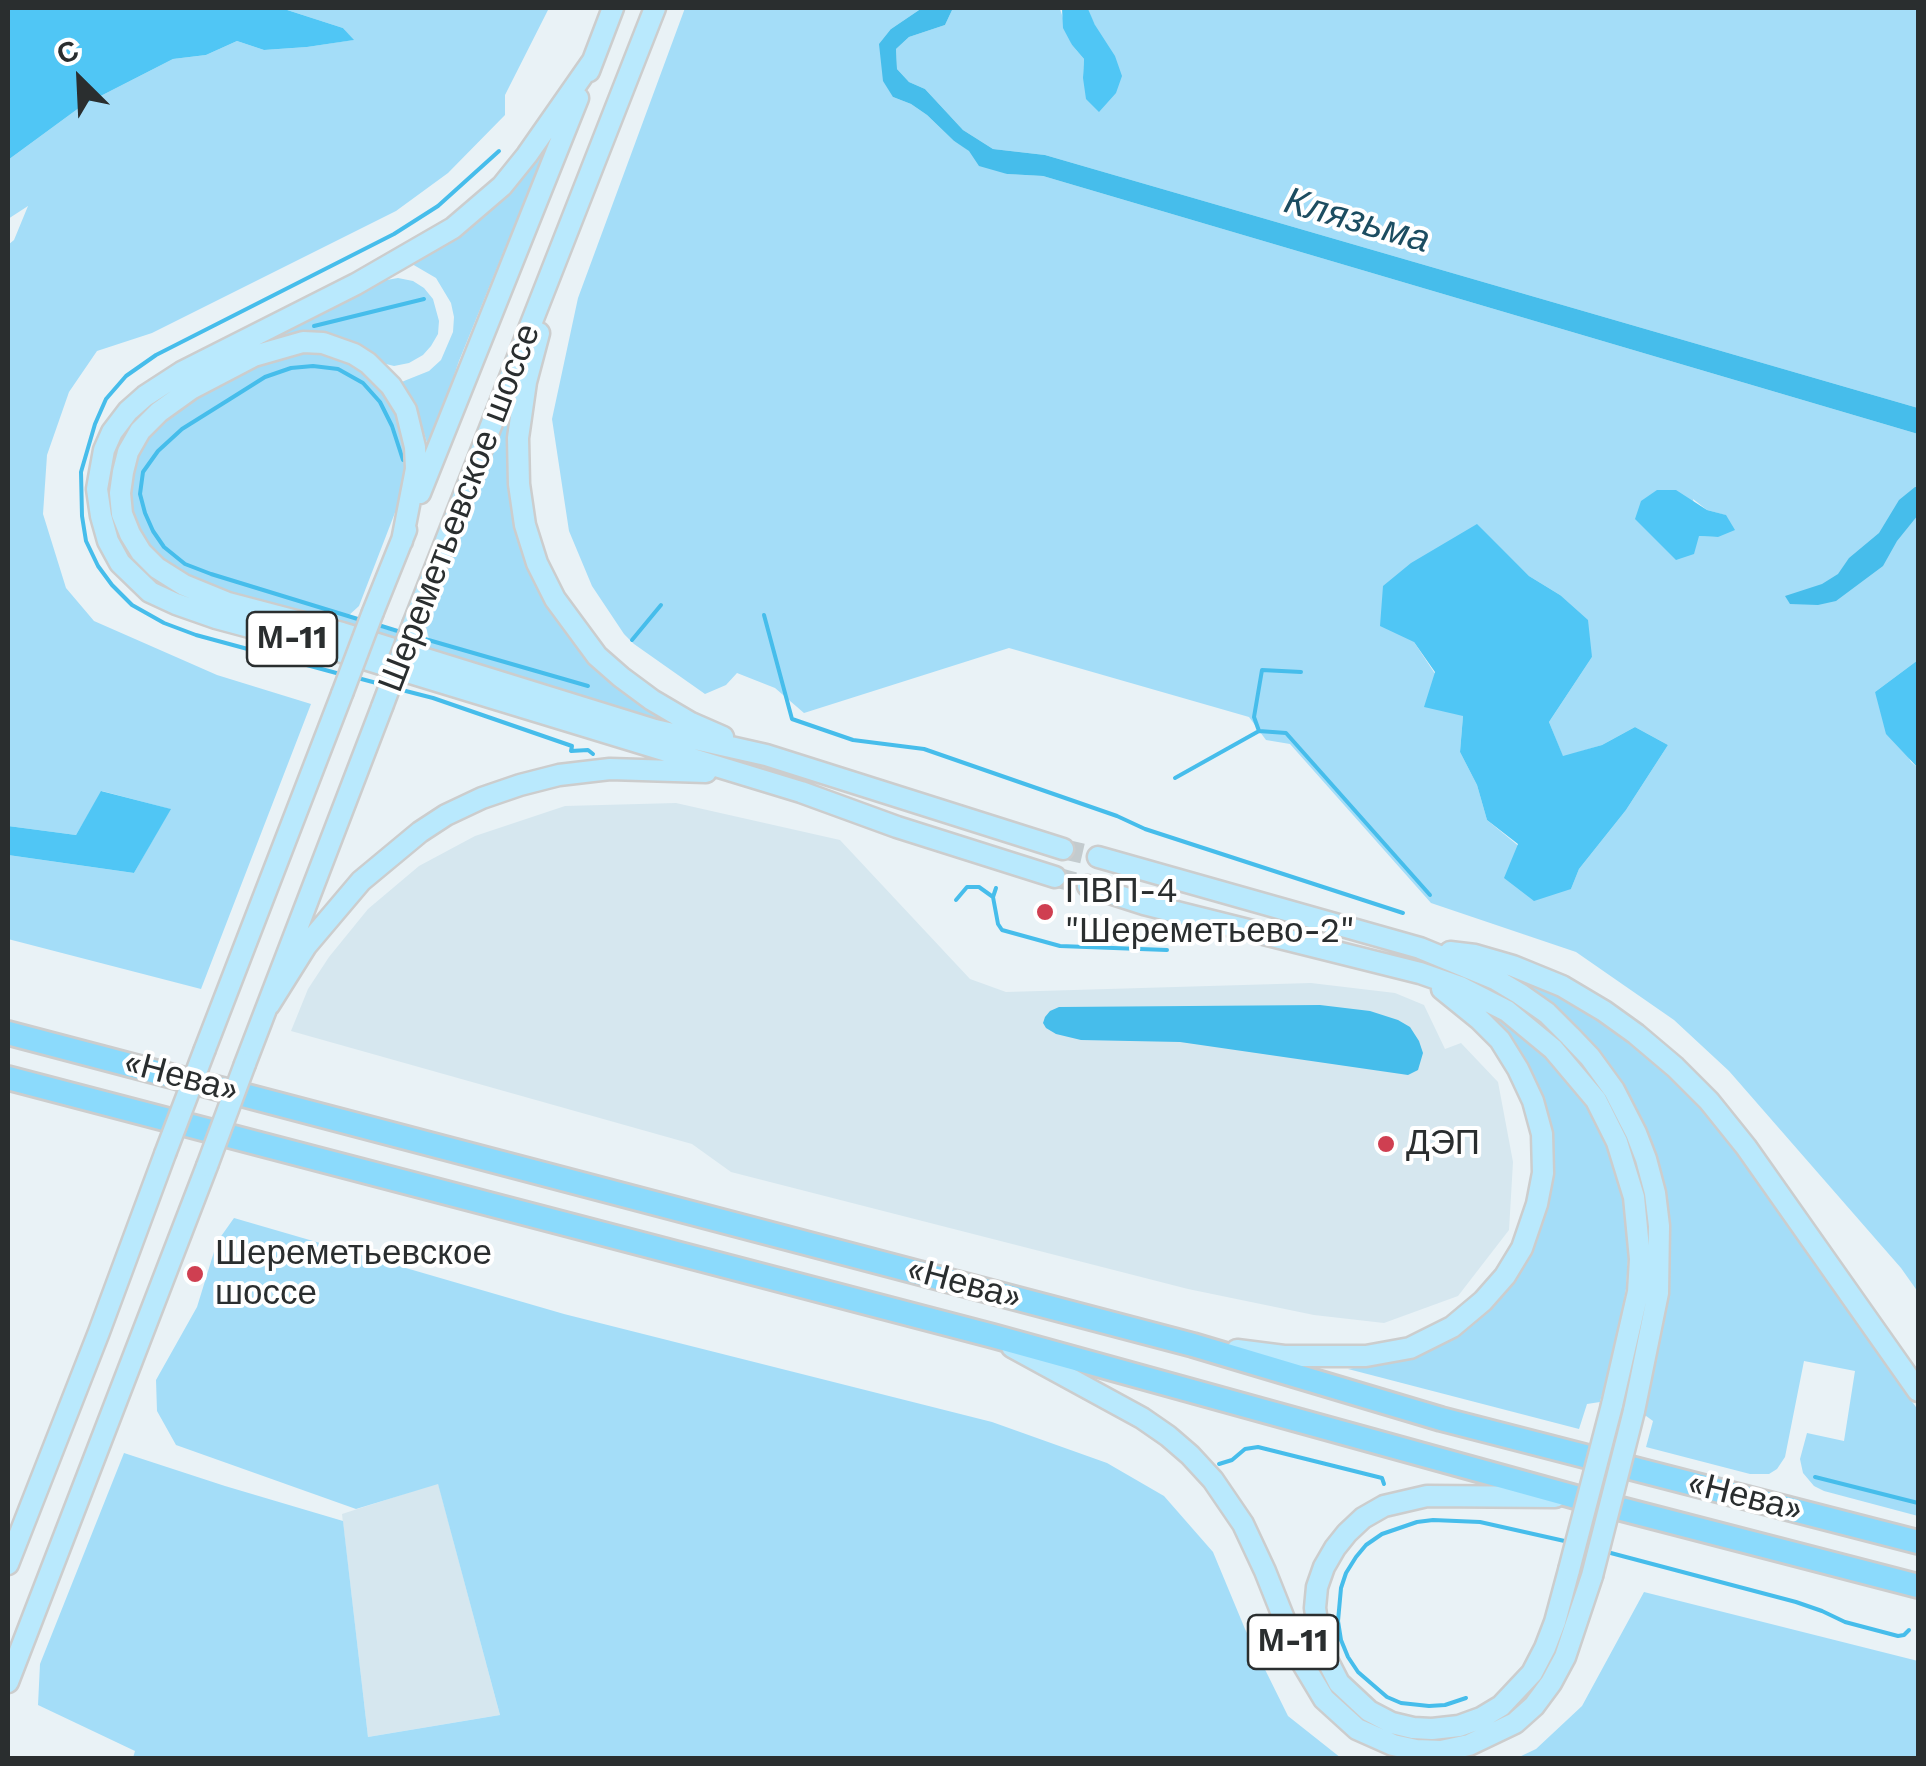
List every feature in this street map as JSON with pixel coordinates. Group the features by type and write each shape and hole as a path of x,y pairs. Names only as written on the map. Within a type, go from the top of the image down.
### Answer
{"highway":[{"name":"«Нева»","path":"8,1033 1192,1345 1441,1419 1918,1542"},
{"name":"«Нева»","path":"8,1078 993,1336 1580,1498 1918,1586"}],"main road":[{"name":"Шереметьевское шоссе","path":"8,1564 373,612 613,8"},
{"name":"Шереметьевское шоссе","path":"8,1682 414,622 655,8"},
{"name":"М-11","path":"592,62 502,186 452,228 356,284 182,372 128,411 104,450 98,489 108,542 120,563 150,592 176,604 738,773 1055,877"},
{"name":"М-11","path":"558,258 526,382 518,438 523,512 538,562 555,599 576,629 597,656 621,677 691,722 766,756"},
{"name":"М-11","path":"402,541 416,469 416,447 406,410 368,363 339,348 303,342 254,356 159,412 140,431 128,452 120,493 122,514 130,534 156,568 184,585 228,603 342,633 654,730 766,756 1063,849"},
{"name":"М-11","path":"268,1004 306,946 361,881 406,842 446,815 520,784 559,776 610,769 738,773"},
{"name":"М-11","path":"993,1336 1142,1418 1168,1436 1213,1480 1243,1524 1312,1681 1357,1729 1393,1745 1416,1750 1470,1745 1515,1724 1552,1683 1565,1657 1592,1576 1634,1411 1658,1293 1655,1193 1636,1133 1614,1090 1590,1057 1546,1014 1494,979 1420,948 1098,857"},
{"name":"М-11","path":"1088,886 1144,904 1420,973 1507,1010 1570,1068 1596,1100 1616,1142 1634,1196 1640,1259 1638,1292 1555,1622 1532,1673 1501,1706 1481,1718 1432,1730 1392,1723 1370,1711 1339,1683 1321,1648 1315,1608 1317,1587 1324,1567 1347,1533 1363,1518 1384,1506 1427,1496 1580,1498"},
{"name":"М-11","path":"1420,948 1475,954 1562,986 1620,1022 1676,1067 1746,1148 1918,1391"},
{"name":"М-11","path":"1192,1345 1284,1356 1366,1356 1410,1348 1452,1327 1505,1276 1522,1248 1544,1173 1538,1118 1518,1068 1500,1040 1420,973"}],"shaded area":[{"path":"8,8 281,8 343,28 354,40 264,50 237,41 206,55 173,59 83,105 8,160"},
{"path":"281,8 549,8 505,95 505,115 448,173 396,211 152,333 97,351 69,392 47,455 43,514 66,588 94,621 217,675 311,704 201,989 8,939 8,855 134,873 170,809 102,791 76,835 8,826 8,245 14,240 28,206 8,219 8,160 83,105 173,59 206,55 237,41 264,50 353,40 343,28"},
{"path":"685,8 922,8 891,29 893,97 911,104 954,141 1007,174 1043,176 1918,434 1918,660 1875,692 1911,762 1918,768 1918,1292 1729,1071 1674,1020 1576,952 1431,903 1290,744 1266,740 1249,717 1009,648 804,713 775,688 737,673 726,685 705,694 634,644 592,586 569,531 552,419 578,298","holes":["1693,499 1707,510 1725,515 1718,537 1699,536","1477,525 1529,576 1560,595 1592,657 1549,722 1563,757 1602,745 1635,727 1668,745 1626,810 1579,869 1571,889 1487,820 1477,785 1460,752 1463,716 1414,642"]},
{"path":"922,8 953,8 945,25 909,37 896,49 897,69 909,82 925,89 963,130 993,149 1045,155 1918,408 1918,434 1043,176 1007,174 979,166 969,151 927,115 893,97 883,81 879,44 891,29"},
{"path":"953,8 1062,8 1072,45 1084,59 1083,78 1095,25 1086,8 1918,8 1918,408 1045,155 993,149 963,130 925,89 909,82 897,69 896,49 909,37 945,25"},
{"path":"1062,8 1088,9 1115,56 1122,76 1116,93 1099,112 1086,99 1084,59 1063,28"},
{"path":"546,148 459,361 426,459 427,443 418,413 399,383 429,371 441,360 453,332 454,317 451,303 436,278 412,264 485,216"},
{"path":"398,278 424,288 433,299 439,321 438,334 431,346 409,363 394,366 378,362 359,349 251,349 381,281"},
{"path":"306,350 324,351 355,364 391,399 406,435 408,473 359,606 347,617 430,643 426,627 509,410 508,487 528,568 546,604 588,660 612,684 668,726 229,595 187,579 162,562 137,531 131,510 129,488 137,454 147,436 163,418 194,397 258,363"},
{"path":"1915,487 1918,515 1883,566 1836,601 1790,604 1785,596 1822,584 1838,574 1849,558 1879,533 1899,500"},
{"path":"1657,490 1676,490 1707,510 1726,515 1735,530 1718,537 1699,536 1694,554 1676,560 1635,519 1641,501"},
{"path":"1477,524 1529,576 1560,595 1588,620 1592,657 1549,722 1563,756 1602,745 1635,727 1668,745 1626,810 1579,869 1571,889 1534,901 1504,878 1518,844 1487,820 1477,785 1460,752 1463,716 1424,707 1435,672 1414,642 1380,626 1383,586 1411,563"},
{"path":"1918,660 1918,768 1886,734 1875,692"},
{"path":"101,791 171,809 134,873 8,855 8,826 76,835"},
{"path":"676,803 840,840 970,979 1006,992 1311,983 1395,993 1424,1005 1445,1049 1461,1043 1498,1082 1513,1162 1509,1230 1458,1296 1384,1323 1314,1315 1188,1289 731,1172 692,1144 291,1031 308,989 329,957 368,909 419,866 475,836 565,806"},
{"path":"1495,971 1565,999 1630,1041 1702,1107 1918,1410 1918,1516 1824,1491 1803,1473 1800,1459 1807,1433 1844,1441 1855,1371 1804,1361 1785,1457 1769,1474 1750,1474 1646,1447 1653,1421 1642,1413 1667,1259 1621,1086"},
{"path":"1469,1001 1525,1037 1564,1074 1587,1105 1618,1173 1629,1244 1626,1289 1600,1402 1587,1404 1579,1429 1348,1369 1396,1360 1512,1281 1548,1132"},
{"path":"1320,1005 1370,1011 1410,1027 1423,1053 1418,1070 1408,1075 1180,1042 1081,1040 1056,1034 1043,1023 1050,1011 1059,1007"},
{"path":"234,1218 564,1314 992,1422 1107,1463 1164,1496 1213,1552 1288,1716 1341,1758 133,1758 135,1751 38,1705 40,1664 124,1453 343,1521 368,1737 500,1715 438,1484 356,1509 176,1445 157,1411 156,1380 197,1307 217,1242"},
{"path":"438,1483 500,1715 368,1737 342,1514"},
{"path":"1644,1592 1918,1661 1918,1758 1517,1758 1536,1749 1582,1706"}],"waterway":[{"path":"340,674 164,623 132,605 112,585 86,541 82,516 81,472 95,424 106,399 126,376 156,355 394,234 438,206 499,151"},
{"path":"314,326 424,299"},
{"path":"361,620 185,564 164,547 153,531 140,494 143,472 182,429 265,377 313,366 338,369 363,383 380,402 403,460"},
{"path":"632,640 661,605"},
{"path":"764,615 792,719 853,740 924,749 1145,829 1403,913"},
{"path":"375,624 404,633"},
{"path":"418,637 588,686"},
{"path":"1259,731 1254,717 1262,670 1301,672"},
{"path":"354,677 384,685"},
{"path":"398,689 572,746 571,751 588,750 593,754"},
{"path":"1175,778 1259,731 1286,733 1430,895"},
{"path":"956,900 967,887 979,887 993,897"},
{"path":"996,888 993,897 1002,930 1060,946 1167,950"},
{"path":"1219,1464 1232,1460 1245,1449 1258,1447 1382,1478 1384,1484"},
{"path":"1815,1477 1918,1503"},
{"path":"1466,1698 1445,1705 1401,1703 1387,1697 1358,1672 1341,1640 1338,1621 1341,1588 1356,1557 1382,1534 1433,1520 1480,1522 1569,1542"},
{"path":"1607,1552 1796,1602 1845,1622 1898,1636 1909,1630"}],"tunnel":[{"path":"1063,849 1098,857"},
{"path":"1055,877 1088,886"}],"place":[{"name":"ПВП-4 \"Шереметьево-2\"","path":"1045,912"},
{"name":"ДЭП","path":"1386,1144"},
{"name":"Шереметьевское шоссе","path":"195,1274"}],"water label":[{"name":"Клязьма","path":"1357,221"}]}
